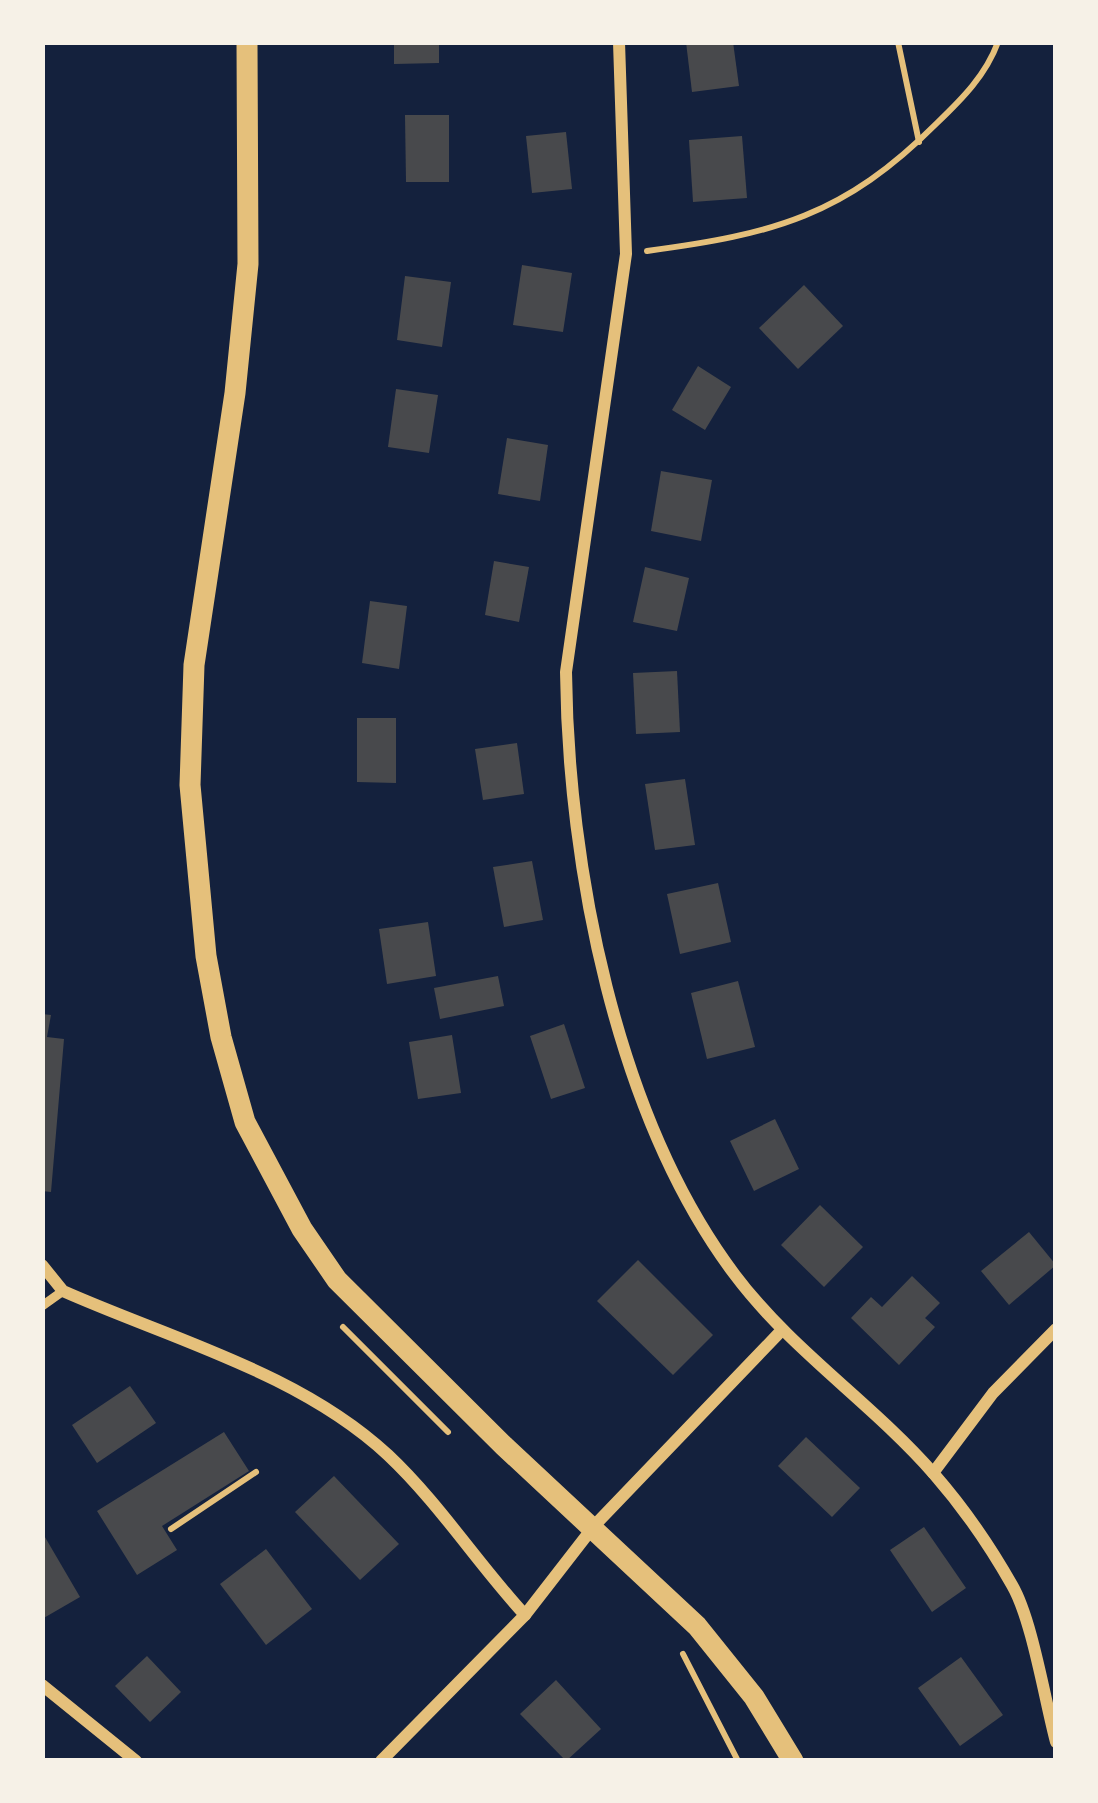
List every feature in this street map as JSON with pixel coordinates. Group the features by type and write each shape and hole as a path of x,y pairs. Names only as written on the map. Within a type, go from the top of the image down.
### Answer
{"street":[{"path":"247,42 248,264 235,393 194,665 190,785 194,871 220,1037 245,1122 302,1228 337,1280 504,1446 594,1526 729,1663 793,1761"},
{"path":"619,42 626,254 566,672 567,730 603,983 645,1112 698,1220 782,1331 933,1473 1015,1588 1056,1742"},
{"path":"42,1265 63,1291 257,1373 329,1411 388,1455 525,1615"},
{"path":"933,1473 993,1393 1056,1329"},
{"path":"381,1761 525,1615 594,1526 782,1331"},
{"path":"42,1685 136,1761"}],"lane":[{"path":"42,1306 63,1291"}],"path":[{"path":"898,42 919,142"},
{"path":"626,254 736,240 818,213 897,164 986,69 998,42"},
{"path":"331,1311 401,1389 454,1436"},
{"path":"172,1529 256,1472"},
{"path":"681,1650 738,1761"}],"building":[{"path":"394,42 439,42 439,63 394,64"},
{"path":"686,42 733,42 739,86 692,92"},
{"path":"405,115 449,115 449,182 406,182"},
{"path":"566,132 572,189 532,193 526,136"},
{"path":"742,136 747,198 693,202 689,140"},
{"path":"522,265 572,273 563,332 513,325"},
{"path":"405,276 451,282 442,347 397,340"},
{"path":"804,285 843,326 798,369 759,328"},
{"path":"698,366 731,387 705,430 672,410"},
{"path":"396,389 438,395 429,453 388,447"},
{"path":"507,438 548,445 540,501 498,494"},
{"path":"661,471 712,480 701,541 651,531"},
{"path":"494,561 529,567 519,622 485,615"},
{"path":"645,567 689,578 677,631 633,622"},
{"path":"370,601 407,606 399,669 362,663"},
{"path":"677,671 680,732 636,734 633,673"},
{"path":"357,718 396,718 396,783 357,782"},
{"path":"517,743 524,794 483,800 475,749"},
{"path":"685,779 695,845 655,850 645,784"},
{"path":"532,861 543,920 504,927 493,867"},
{"path":"718,883 731,942 680,954 667,894"},
{"path":"428,922 436,976 387,984 379,929"},
{"path":"498,976 504,1006 440,1019 434,988"},
{"path":"738,981 755,1047 707,1059 691,993"},
{"path":"42,1014 51,1015 47,1037 64,1039 51,1192 42,1191"},
{"path":"564,1024 585,1088 551,1099 530,1036"},
{"path":"452,1035 461,1093 418,1099 409,1042"},
{"path":"775,1119 799,1169 754,1191 730,1141"},
{"path":"820,1205 863,1247 824,1287 781,1245"},
{"path":"1029,1232 1056,1265 1009,1305 981,1271"},
{"path":"638,1260 713,1335 673,1375 597,1301"},
{"path":"912,1276 940,1303 925,1318 935,1327 899,1365 851,1318 871,1297 882,1307"},
{"path":"130,1386 156,1423 97,1463 72,1425"},
{"path":"224,1432 249,1471 162,1526 177,1550 137,1575 97,1511"},
{"path":"806,1437 860,1488 832,1517 778,1466"},
{"path":"334,1476 399,1544 360,1580 295,1512"},
{"path":"924,1527 966,1588 932,1612 890,1550"},
{"path":"42,1532 80,1597 42,1619"},
{"path":"266,1549 312,1609 266,1645 220,1584"},
{"path":"147,1656 181,1692 150,1722 115,1686"},
{"path":"961,1657 1003,1715 960,1746 918,1688"},
{"path":"556,1680 601,1729 566,1761 520,1714"}]}
